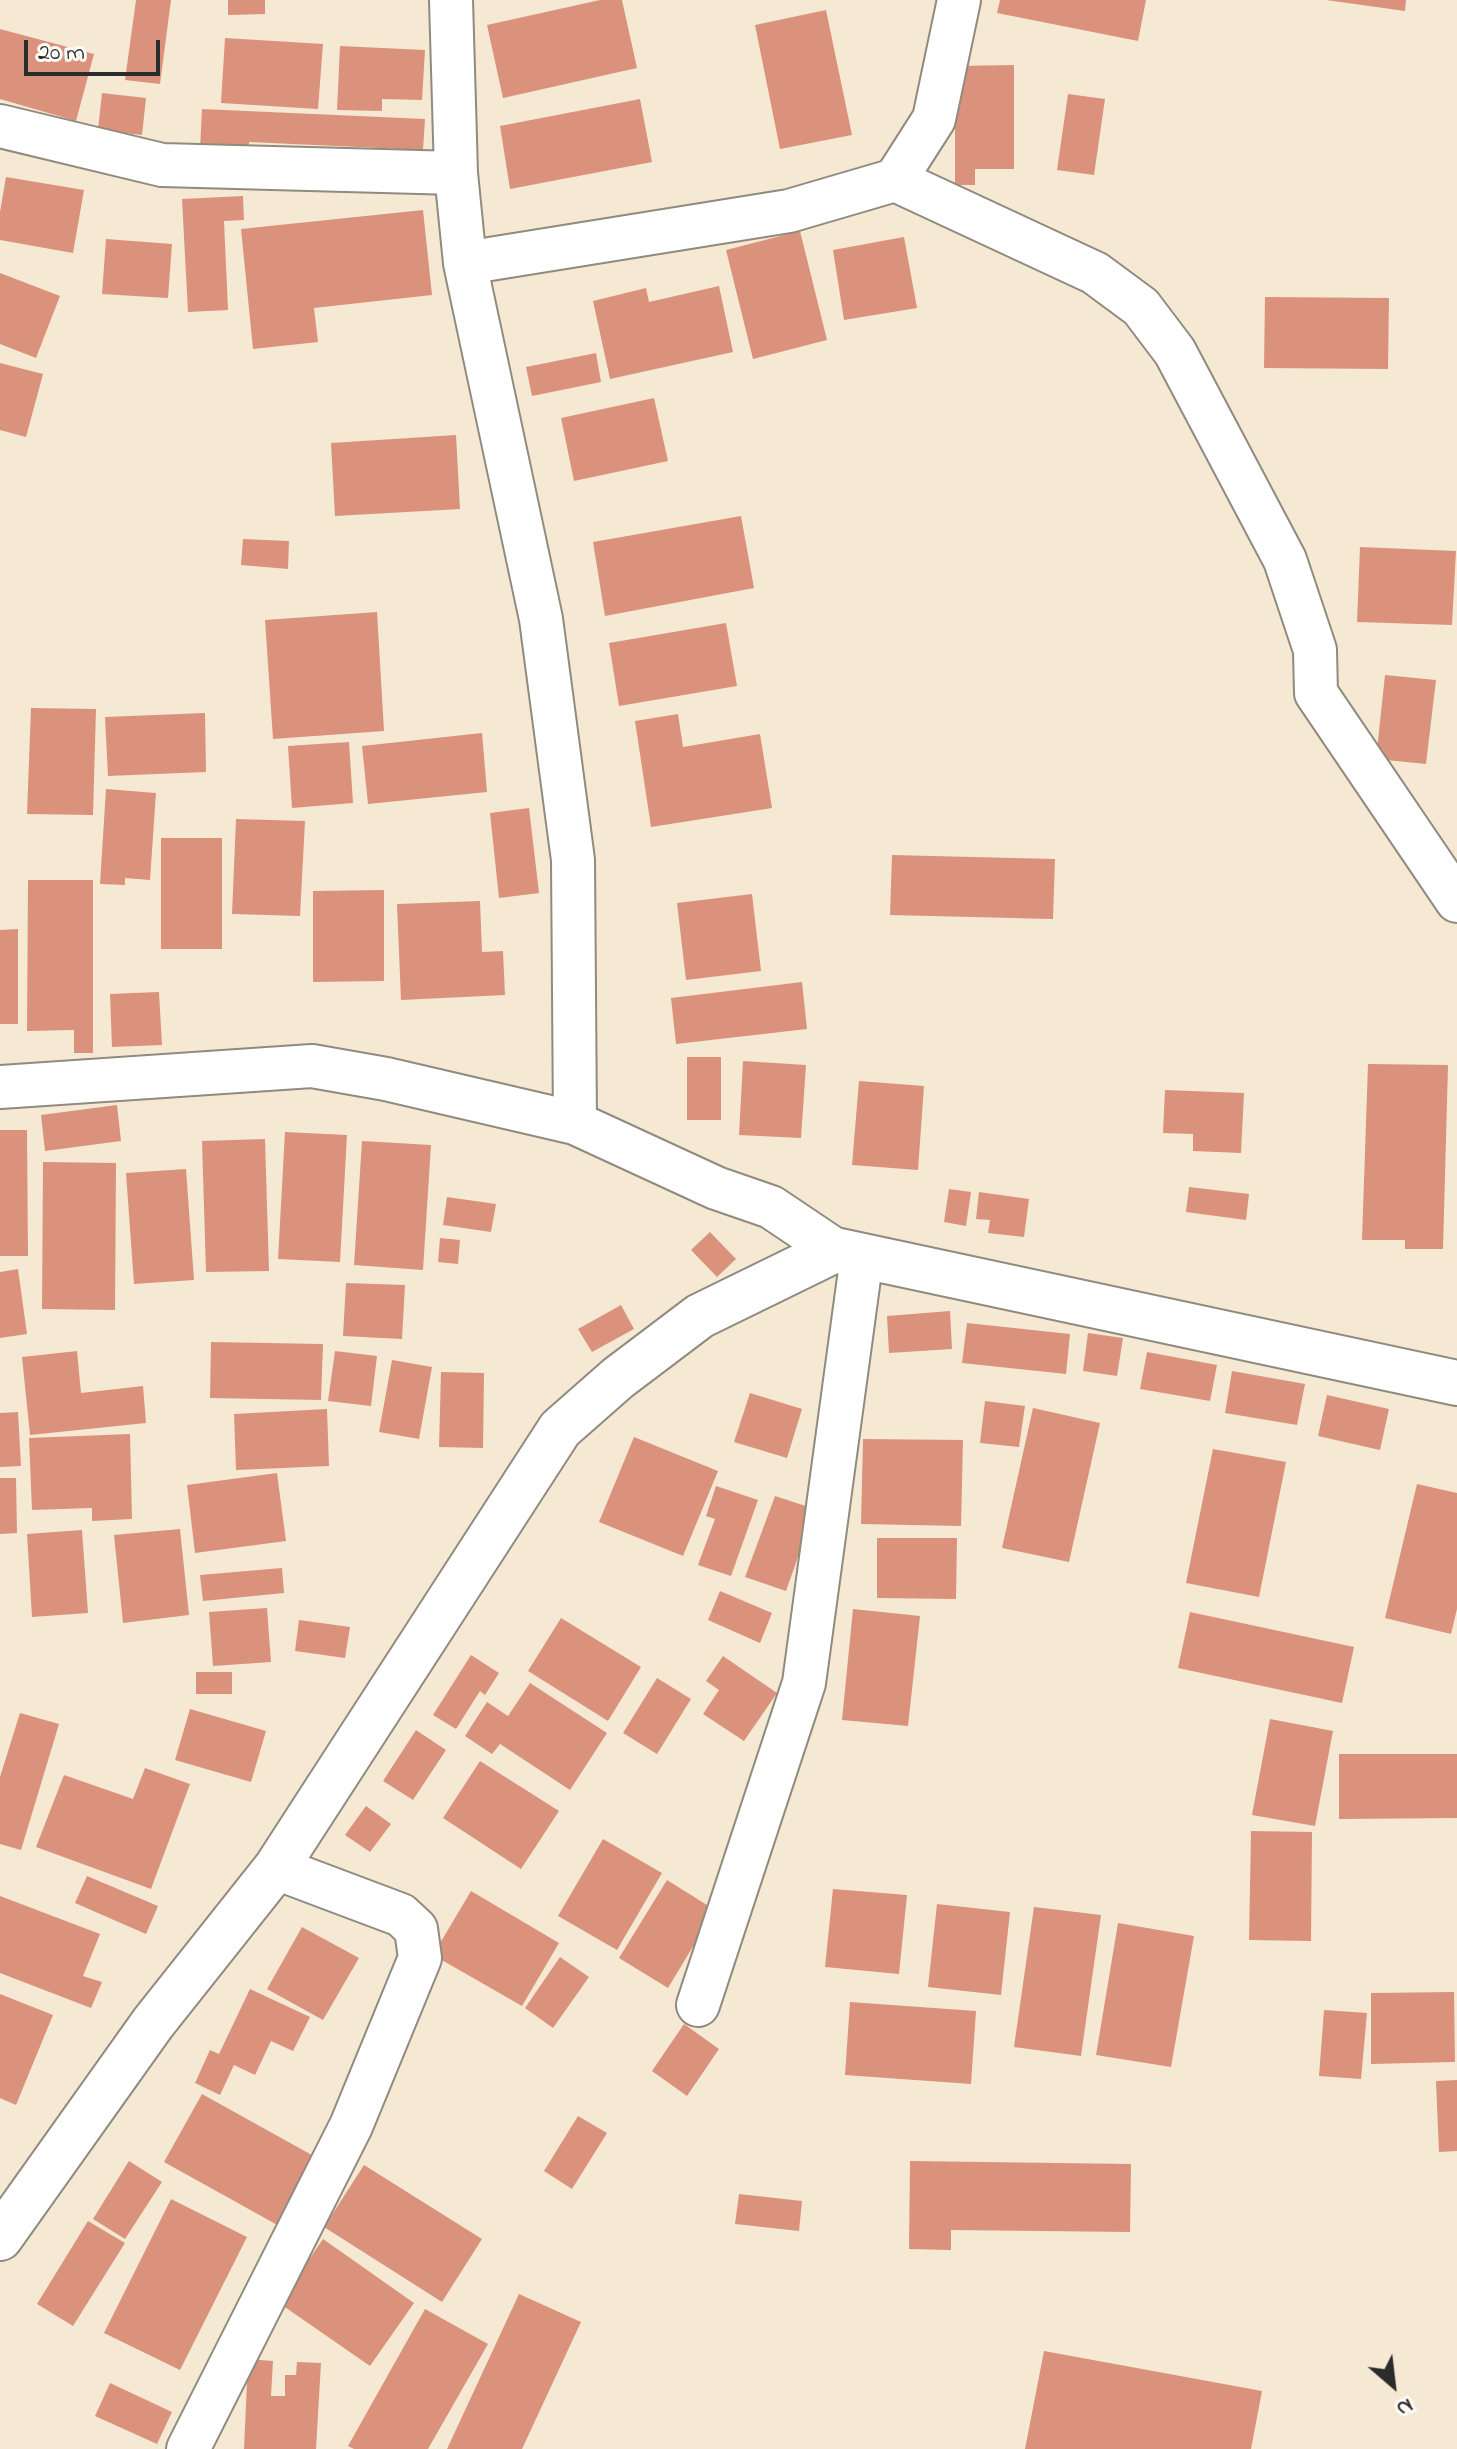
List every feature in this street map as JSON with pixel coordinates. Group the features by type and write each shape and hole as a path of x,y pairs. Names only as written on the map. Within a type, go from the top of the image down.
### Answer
{"main road":[{"path":"0,2238 153,2023 276,1868 560,1429 618,1378 700,1316 849,1253 1457,1383"}],"street":[{"path":"451,0 456,173 465,263 541,619 573,860 575,1123"},
{"path":"465,263 789,211 895,180 934,119 959,0"},
{"path":"0,126 162,165 456,173"},
{"path":"895,180 1095,273 1141,307 1167,340 1285,560 1315,650 1316,693 1457,901"},
{"path":"0,1087 312,1066 386,1079 575,1123 716,1188 771,1207 849,1253 804,1683 698,2005"},
{"path":"188,2449 351,2126 420,1958 416,1929 401,1915 276,1868"}],"building":[{"path":"136,0 171,0 160,84 125,80"},
{"path":"228,0 265,0 265,14 228,15"},
{"path":"600,0 622,0 637,68 503,98 487,25"},
{"path":"1000,0 1146,0 1138,41 997,13"},
{"path":"1326,0 1406,0 1405,11"},
{"path":"826,10 852,135 780,149 755,25"},
{"path":"0,29 94,54 76,121 0,99"},
{"path":"225,38 323,44 318,109 221,103"},
{"path":"340,46 425,50 422,100 382,99 382,111 337,110"},
{"path":"1014,65 1014,169 975,169 975,185 955,185 955,66"},
{"path":"102,93 146,98 142,135 98,130"},
{"path":"1068,94 1105,99 1094,175 1057,170"},
{"path":"640,99 652,162 510,189 500,126"},
{"path":"202,109 425,119 423,150 249,142 248,152 200,149"},
{"path":"6,177 84,190 73,253 0,240 0,212"},
{"path":"243,196 244,220 224,221 228,310 188,312 182,199"},
{"path":"423,210 432,295 314,308 318,342 253,349 241,229"},
{"path":"800,231 827,340 753,359 726,250"},
{"path":"904,237 917,308 844,320 833,250"},
{"path":"106,239 172,244 168,298 102,294"},
{"path":"0,273 60,296 36,358 0,344"},
{"path":"719,286 733,352 610,379 593,301 646,288 649,302"},
{"path":"1265,297 1389,298 1388,369 1264,368"},
{"path":"596,353 601,382 532,396 526,367"},
{"path":"0,363 43,374 26,437 0,430"},
{"path":"654,398 668,461 574,481 561,418"},
{"path":"456,435 460,509 335,516 331,443"},
{"path":"741,516 754,588 605,616 593,542"},
{"path":"243,539 289,541 288,569 241,565"},
{"path":"1360,547 1456,551 1452,625 1357,622"},
{"path":"377,612 384,731 273,739 265,620"},
{"path":"726,623 737,686 619,706 609,643"},
{"path":"1385,675 1436,680 1426,764 1376,759"},
{"path":"31,708 96,709 93,815 27,814"},
{"path":"205,713 206,772 108,776 105,717"},
{"path":"678,714 683,747 760,734 772,808 651,827 635,721"},
{"path":"482,733 487,792 368,804 362,746"},
{"path":"349,742 353,803 292,808 288,746"},
{"path":"106,789 156,793 150,880 125,878 125,885 100,884"},
{"path":"529,808 539,893 499,898 490,813"},
{"path":"236,819 305,821 300,916 232,914"},
{"path":"161,838 222,838 222,949 161,949"},
{"path":"892,855 1055,859 1053,919 890,915"},
{"path":"28,880 93,880 93,1053 74,1053 74,1030 27,1031"},
{"path":"384,890 384,981 313,982 313,891"},
{"path":"752,894 761,971 686,980 677,903"},
{"path":"480,901 482,952 503,951 505,995 401,1000 397,904"},
{"path":"18,929 18,1024 0,1024 0,930"},
{"path":"802,982 807,1029 676,1044 671,998"},
{"path":"159,992 162,1045 112,1047 110,994"},
{"path":"687,1057 721,1057 721,1120 687,1120"},
{"path":"743,1061 806,1065 801,1138 739,1135"},
{"path":"1368,1064 1448,1065 1443,1249 1405,1249 1405,1240 1362,1240"},
{"path":"859,1081 924,1086 918,1170 852,1165"},
{"path":"1165,1090 1244,1093 1241,1153 1193,1151 1193,1134 1163,1133"},
{"path":"117,1105 121,1141 45,1151 41,1115"},
{"path":"0,1130 27,1130 28,1256 0,1256"},
{"path":"285,1132 347,1135 340,1262 278,1259"},
{"path":"265,1139 269,1271 206,1272 202,1141"},
{"path":"362,1141 431,1145 423,1270 354,1265"},
{"path":"43,1162 116,1163 115,1310 42,1309"},
{"path":"186,1169 194,1280 134,1284 126,1173"},
{"path":"1189,1187 1249,1194 1246,1220 1186,1212"},
{"path":"949,1189 971,1192 966,1226 944,1222"},
{"path":"979,1192 1029,1199 1024,1237 988,1233 990,1220 976,1219"},
{"path":"447,1197 496,1204 491,1232 443,1225"},
{"path":"710,1232 736,1259 717,1277 691,1250"},
{"path":"440,1238 460,1240 458,1264 438,1262"},
{"path":"18,1269 27,1334 0,1338 0,1272"},
{"path":"346,1283 405,1285 402,1339 343,1336"},
{"path":"621,1305 634,1329 592,1352 578,1329"},
{"path":"950,1311 952,1349 889,1353 887,1316"},
{"path":"967,1323 1070,1334 1066,1374 962,1363"},
{"path":"1088,1333 1123,1338 1117,1376 1083,1371"},
{"path":"211,1342 323,1344 321,1400 210,1398"},
{"path":"77,1351 81,1393 143,1386 146,1423 30,1435 22,1357"},
{"path":"335,1351 377,1356 371,1406 328,1401"},
{"path":"1147,1352 1217,1365 1210,1401 1140,1389"},
{"path":"392,1360 432,1367 419,1439 379,1432"},
{"path":"1232,1371 1305,1384 1297,1425 1225,1413"},
{"path":"441,1372 484,1373 483,1448 439,1447"},
{"path":"750,1393 802,1409 787,1458 734,1442"},
{"path":"1327,1395 1389,1409 1380,1450 1318,1436"},
{"path":"985,1401 1025,1406 1019,1447 980,1443"},
{"path":"1033,1408 1100,1423 1069,1562 1002,1548"},
{"path":"327,1409 329,1466 236,1470 234,1414"},
{"path":"18,1412 21,1466 0,1467 0,1413"},
{"path":"130,1434 132,1519 92,1521 92,1508 32,1510 29,1438"},
{"path":"634,1437 718,1471 683,1556 599,1522"},
{"path":"863,1439 963,1440 961,1526 861,1524"},
{"path":"1213,1449 1286,1462 1259,1597 1186,1583"},
{"path":"277,1473 286,1541 195,1553 187,1485"},
{"path":"0,1478 16,1478 17,1533 0,1534"},
{"path":"1417,1484 1457,1493 1457,1609 1451,1634 1385,1618"},
{"path":"716,1486 758,1500 731,1576 698,1565 715,1519 706,1516"},
{"path":"775,1496 815,1509 786,1591 745,1577"},
{"path":"180,1529 189,1615 123,1623 114,1535"},
{"path":"82,1530 88,1613 32,1617 27,1534"},
{"path":"877,1538 957,1538 956,1599 877,1598"},
{"path":"282,1568 284,1593 203,1601 200,1575"},
{"path":"720,1591 772,1613 760,1643 708,1620"},
{"path":"267,1608 271,1662 213,1666 209,1612"},
{"path":"853,1609 920,1616 908,1726 842,1720"},
{"path":"1190,1612 1354,1647 1342,1703 1178,1668"},
{"path":"561,1618 641,1667 608,1721 528,1671"},
{"path":"299,1620 350,1627 345,1658 295,1651"},
{"path":"471,1655 499,1673 485,1695 480,1691 456,1729 433,1715"},
{"path":"723,1656 777,1693 744,1741 703,1714 719,1690 706,1681"},
{"path":"196,1672 232,1672 232,1694 196,1694"},
{"path":"657,1678 691,1699 657,1754 623,1733"},
{"path":"530,1683 607,1733 570,1790 500,1744 492,1754 465,1736 487,1702 508,1716"},
{"path":"190,1709 266,1731 251,1782 175,1760"},
{"path":"20,1713 59,1724 21,1850 0,1844 0,1777"},
{"path":"1270,1719 1333,1731 1315,1826 1252,1815"},
{"path":"416,1730 446,1750 413,1800 383,1781"},
{"path":"1339,1754 1457,1754 1457,1818 1339,1819"},
{"path":"480,1761 559,1811 521,1869 443,1818"},
{"path":"145,1768 190,1784 151,1889 36,1847 64,1775 133,1799"},
{"path":"366,1806 391,1824 370,1852 345,1835"},
{"path":"1251,1831 1312,1832 1311,1941 1249,1940"},
{"path":"603,1839 662,1873 617,1950 558,1916"},
{"path":"87,1876 158,1906 146,1934 75,1903"},
{"path":"667,1880 715,1910 668,1988 619,1958"},
{"path":"833,1889 907,1895 899,1974 825,1967"},
{"path":"471,1891 559,1943 522,2006 433,1955"},
{"path":"0,1896 100,1934 83,1976 102,1982 91,2008 0,1973"},
{"path":"937,1904 1010,1912 1001,1995 928,1987"},
{"path":"1034,1907 1101,1915 1081,2056 1014,2047"},
{"path":"1118,1923 1194,1936 1171,2067 1096,2055"},
{"path":"302,1927 359,1958 323,2020 267,1989"},
{"path":"560,1957 589,1977 553,2028 525,2008"},
{"path":"250,1989 310,2017 293,2051 271,2041 255,2075 234,2065 220,2095 195,2083 210,2050 219,2054"},
{"path":"1454,1992 1455,2062 1371,2064 1371,1993"},
{"path":"0,1994 53,2015 16,2105 0,2098"},
{"path":"850,2002 976,2011 971,2084 845,2075"},
{"path":"1324,2010 1367,2013 1361,2079 1319,2076"},
{"path":"684,2024 719,2049 687,2096 652,2071"},
{"path":"1457,2080 1457,2151 1439,2152 1436,2081"},
{"path":"202,2094 319,2159 281,2227 164,2162"},
{"path":"578,2116 607,2133 572,2189 544,2171"},
{"path":"129,2161 162,2182 125,2239 93,2219"},
{"path":"910,2161 1131,2164 1130,2232 951,2230 951,2250 909,2249"},
{"path":"364,2165 482,2239 442,2302 324,2227"},
{"path":"739,2194 802,2201 799,2231 735,2224"},
{"path":"171,2199 247,2237 180,2370 104,2333"},
{"path":"88,2221 125,2243 73,2326 37,2304"},
{"path":"323,2239 414,2303 370,2366 279,2303"},
{"path":"519,2294 581,2322 522,2449 447,2449"},
{"path":"425,2309 488,2344 428,2449 354,2449 348,2446"},
{"path":"1044,2351 1262,2391 1251,2449 1025,2449"},
{"path":"248,2359 273,2361 271,2396 285,2396 285,2375 296,2375 297,2362 321,2363 316,2449 244,2449"},
{"path":"110,2383 172,2412 157,2444 95,2416"}]}
